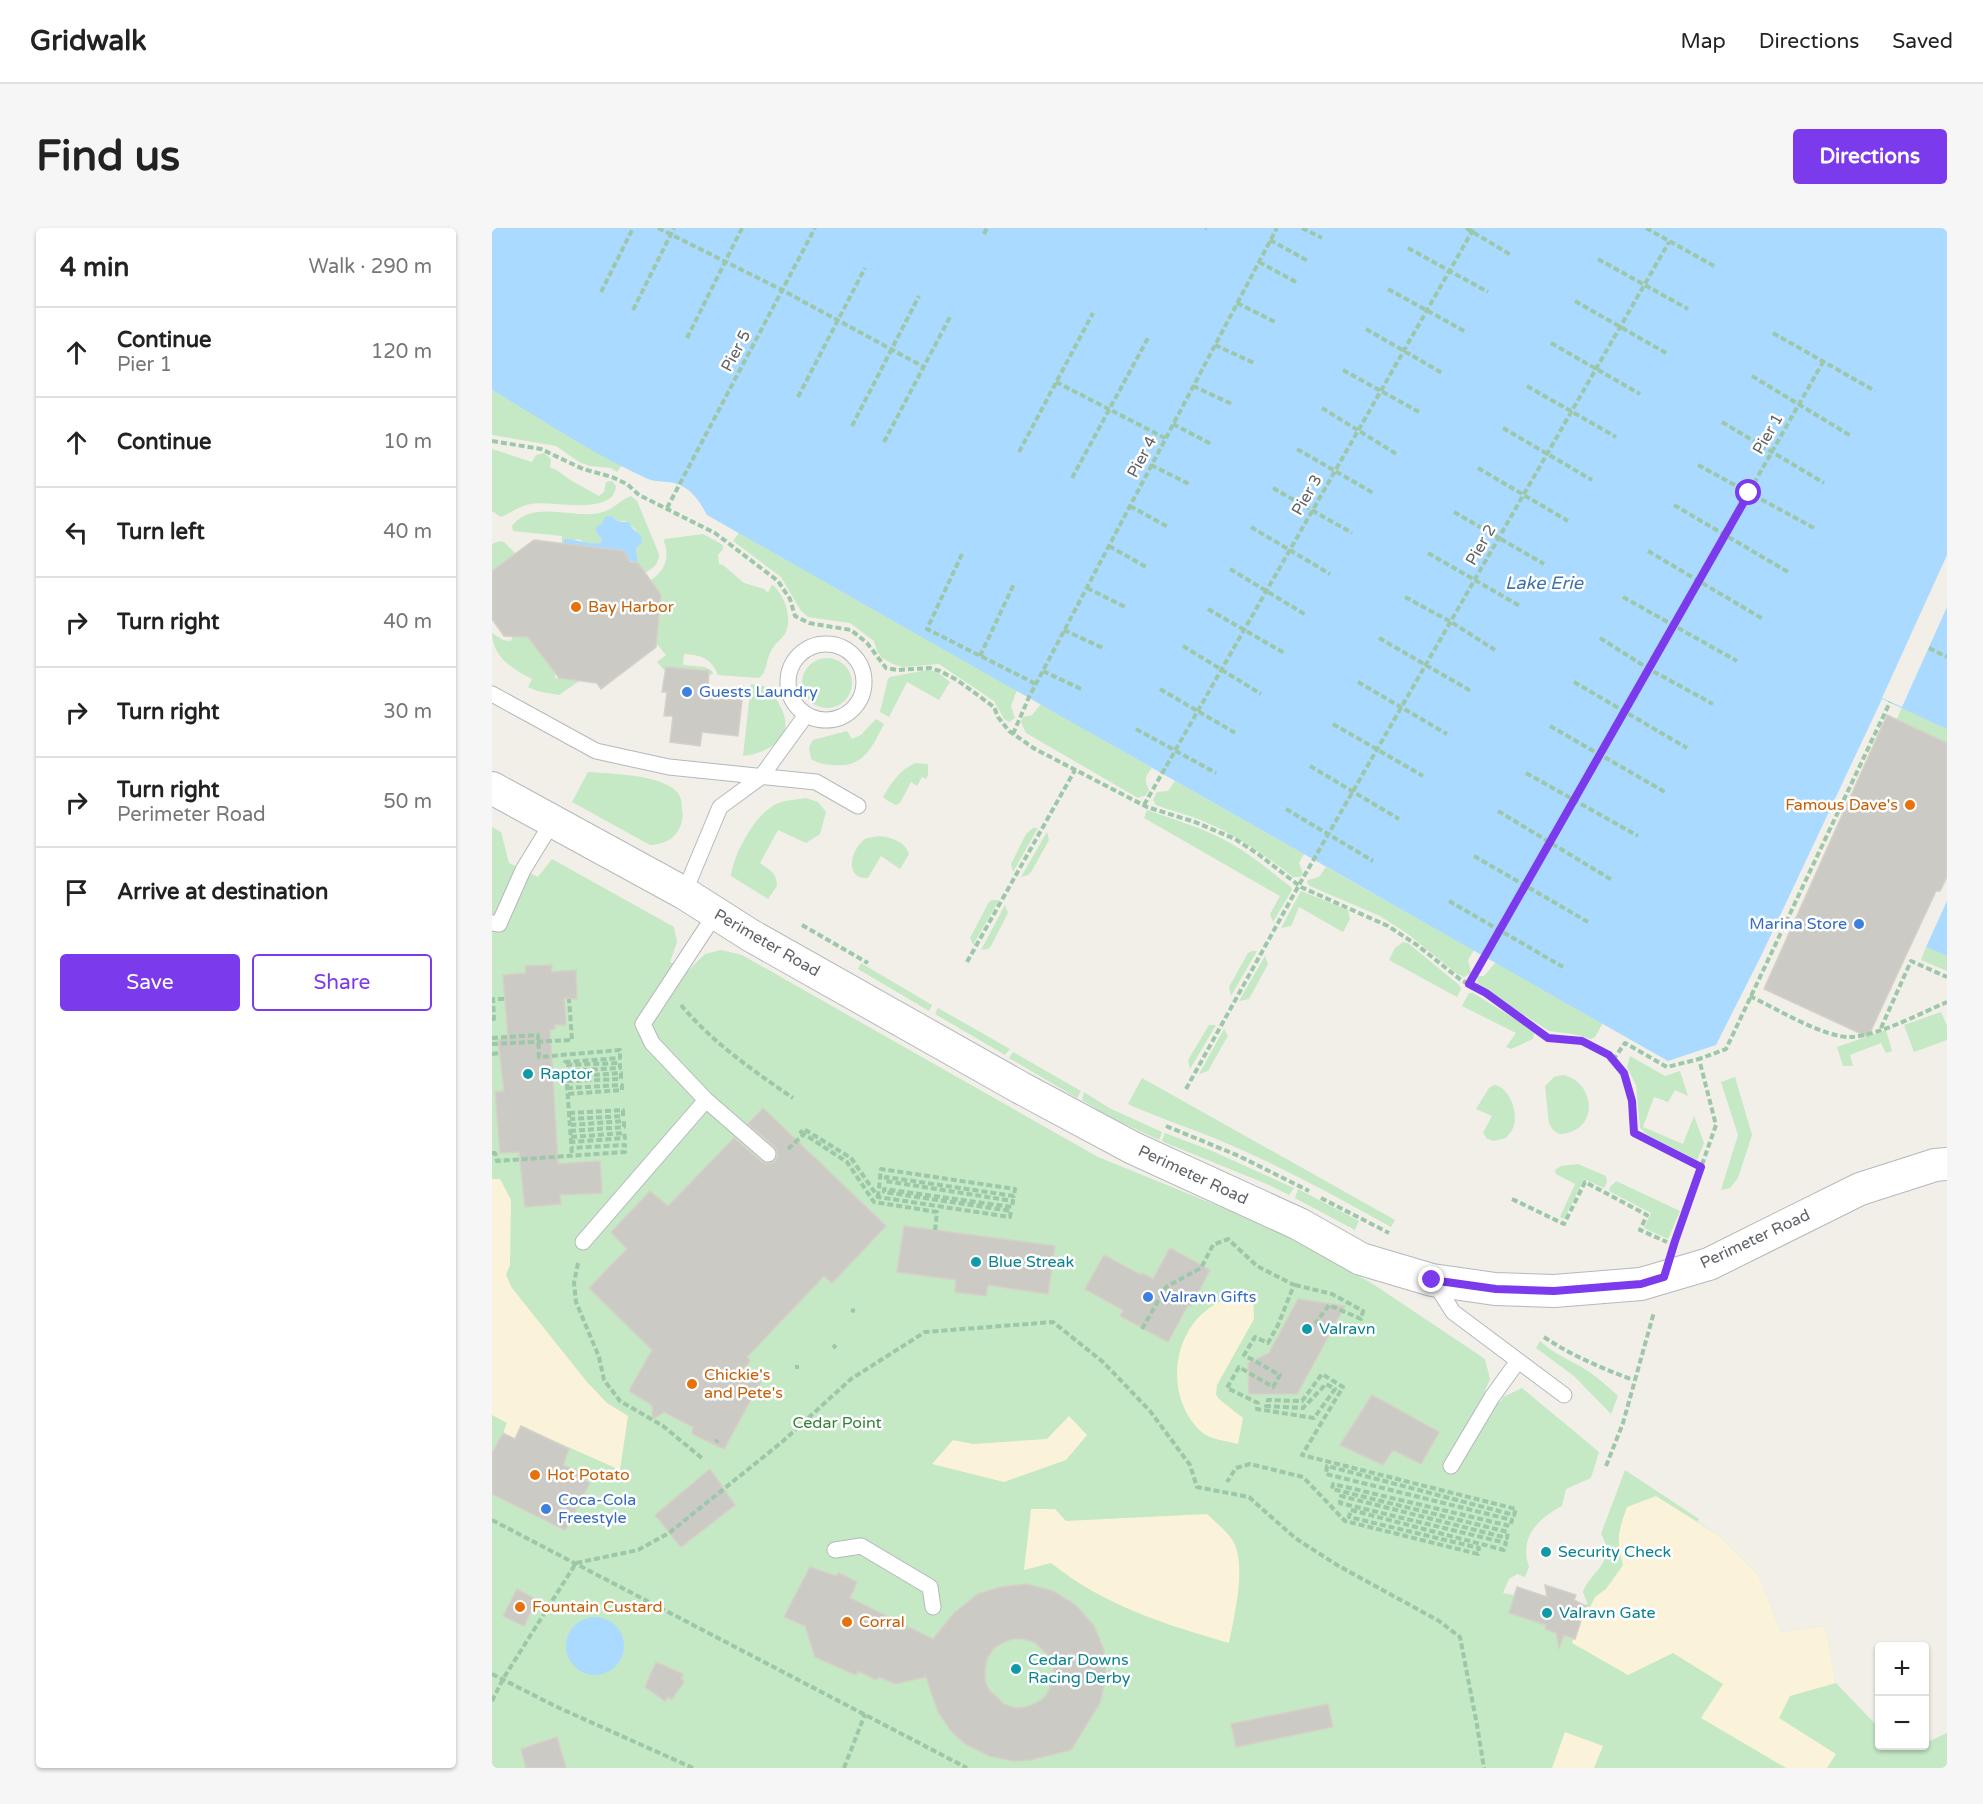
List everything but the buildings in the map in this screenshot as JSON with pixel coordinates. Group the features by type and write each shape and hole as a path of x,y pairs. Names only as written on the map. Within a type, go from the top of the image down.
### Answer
{"street":[{"name":"Perimeter Road","path":"492,788 684,893 750,935 1021,1089 1133,1148 1299,1224 1361,1259 1432,1280 1496,1289 1554,1291 1641,1284 1709,1264 1860,1189 1935,1165 1947,1164"}],"lane":[{"path":"825,644 838,646 851,653 860,664 864,677 863,692 857,705 834,720 819,720 806,715 795,706 789,693 787,680 791,666 799,654 811,646 825,644"},
{"path":"492,694 596,751 669,767 816,782 858,806"},
{"path":"684,893 720,807 761,777 806,715"},
{"path":"492,923 499,924 523,870 553,821"},
{"path":"716,913 644,1024 652,1042 706,1100 775,1155"},
{"path":"583,1242 706,1100"},
{"path":"1432,1280 1453,1312 1564,1395"},
{"path":"1451,1466 1492,1397 1518,1361"},
{"path":"835,1550 861,1546 930,1587 933,1606"}],"path":[{"path":"600,292 633,228"},
{"path":"658,228 782,290 924,366"},
{"path":"633,310 674,228"},
{"path":"687,338 742,228"},
{"name":"Pier 5","path":"667,508 815,228"},
{"path":"984,234 987,228"},
{"name":"Pier 4","path":"1013,734 1029,697 1277,228"},
{"path":"1302,228 1322,238"},
{"path":"1466,228 1473,230 1511,255"},
{"path":"1646,228 1714,266"},
{"name":"Pier 3","path":"1144,805 1473,230"},
{"path":"1270,240 1308,261"},
{"name":"Pier 2","path":"1186,1089 1299,885 1669,242"},
{"path":"1408,248 1488,292"},
{"path":"1598,260 1688,309"},
{"path":"1258,262 1296,282"},
{"path":"798,397 865,268"},
{"path":"1388,289 1466,332"},
{"path":"852,426 919,296"},
{"path":"1575,301 1665,353"},
{"path":"1237,303 1275,322"},
{"path":"1019,452 1093,313"},
{"path":"884,442 951,315"},
{"path":"1366,329 1442,373"},
{"path":"1773,333 1875,391"},
{"path":"1072,478 1148,338"},
{"path":"1551,343 1640,394"},
{"path":"1215,345 1254,363"},
{"name":"Pier 1","path":"1469,984 1823,362"},
{"path":"1343,370 1419,412"},
{"path":"1752,376 1851,436"},
{"path":"1056,382 1165,438"},
{"path":"1193,386 1234,405"},
{"path":"1527,386 1616,437"},
{"path":"1322,408 1398,454"},
{"path":"1722,422 1824,483"},
{"path":"1173,424 1211,444"},
{"path":"1503,428 1592,480"},
{"path":"492,441 540,449 583,469 627,484 639,495 715,533 778,581 790,599 795,616 809,623 851,630 867,643 886,668 897,670 930,668 957,680 994,707 998,717 1013,734 1035,749 1144,805 1195,822 1234,840 1258,854 1299,885 1388,926 1417,945 1461,980 1486,993 1548,1038 1582,1041 1609,1055 1624,1073 1632,1101 1634,1133 1701,1167"},
{"path":"1297,449 1374,494"},
{"path":"1151,465 1189,484"},
{"path":"1698,465 1814,528"},
{"path":"1478,468 1568,521"},
{"path":"1273,488 1352,533"},
{"path":"1674,505 1788,572"},
{"path":"1130,507 1168,527"},
{"path":"1454,512 1544,564"},
{"path":"1251,527 1330,574"},
{"path":"1109,546 1146,567"},
{"path":"1648,551 1762,619"},
{"path":"1428,553 1520,606"},
{"path":"962,554 927,629 1036,684"},
{"path":"1230,569 1306,615"},
{"path":"980,656 1014,584"},
{"path":"1087,588 1125,607"},
{"path":"1406,597 1495,650"},
{"path":"1623,597 1737,662"},
{"path":"1208,609 1284,653"},
{"path":"1064,630 1105,650"},
{"path":"1379,638 1471,692"},
{"path":"1600,638 1649,669 1713,704"},
{"path":"1183,646 1261,694"},
{"path":"1929,648 1947,657"},
{"path":"1043,671 1081,689"},
{"path":"1358,682 1447,734"},
{"path":"1574,682 1687,748"},
{"path":"1160,689 1237,734"},
{"path":"1613,1060 1625,1043 1667,1067 1726,1049 1890,702"},
{"path":"1333,724 1423,776"},
{"path":"1550,726 1665,792"},
{"path":"1137,729 1216,773"},
{"path":"1310,766 1399,819"},
{"path":"967,962 1075,770"},
{"path":"1526,772 1638,836"},
{"path":"1286,810 1373,861"},
{"path":"1498,810 1612,880"},
{"path":"1474,856 1588,922"},
{"path":"1449,901 1563,967"},
{"path":"799,924 878,968"},
{"path":"1880,1029 1911,961 1947,977"},
{"path":"667,988 698,1025 742,1063 793,1098"},
{"path":"1750,996 1826,1033 1851,1037 1880,1029 1947,1002"},
{"path":"492,1018 494,1018 493,999 505,999"},
{"path":"492,1044 572,1040 569,999"},
{"path":"492,1038 538,1035 539,1057 620,1050 620,1058 565,1062 566,1065 620,1063 620,1068 566,1071 572,1155"},
{"path":"492,1054 500,1053"},
{"path":"1512,1199 1564,1224 1585,1182 1647,1215 1640,1230 1674,1245 1716,1125 1699,1059"},
{"path":"621,1073 621,1079 567,1079 621,1073"},
{"path":"622,1085 622,1090 568,1091 622,1085"},
{"path":"569,1113 623,1110 624,1116 570,1119"},
{"path":"570,1125 624,1121 624,1127 571,1137"},
{"path":"1158,1123 1239,1156 1393,1234"},
{"path":"882,1204 851,1158 804,1129 801,1132 847,1162 874,1202 882,1204 937,1212 935,1230"},
{"path":"624,1133 625,1138 571,1137 624,1133"},
{"path":"775,1155 804,1134"},
{"path":"492,1153 495,1153 497,1161 520,1161 625,1152 625,1145 572,1148"},
{"path":"881,1169 1015,1190 1014,1196 886,1177 885,1181 1012,1201 1012,1207 884,1189 884,1192 1011,1211 1010,1217 880,1198 881,1169"},
{"path":"1142,1329 1166,1287 1201,1268 1213,1245 1228,1239 1257,1266 1294,1285 1268,1343 1255,1337 1244,1355 1280,1375 1273,1387 1239,1367 1227,1388 1258,1403 1257,1409 1314,1418 1335,1389 1326,1384 1303,1408 1266,1406 1268,1400 1302,1401 1322,1374 1343,1386 1302,1455 1516,1509 1514,1515 1327,1466 1326,1474 1512,1520 1510,1527 1333,1484 1332,1489 1508,1532 1507,1538 1341,1496 1340,1503 1506,1543 1504,1550 1351,1510 1349,1516 1479,1548 1478,1554 1345,1521 1303,1477 1250,1464 1236,1468 1227,1482"},
{"path":"583,1242 574,1283 576,1302 599,1357 604,1380 620,1401 663,1426 703,1459"},
{"path":"1606,1466 1623,1422 1633,1380 1664,1277"},
{"path":"1295,1285 1332,1294 1363,1311 1360,1319 1329,1305 1315,1323"},
{"path":"492,1701 503,1679 576,1563 638,1550 669,1533 782,1442 851,1379 926,1332 1053,1322 1103,1362 1150,1411 1190,1465 1197,1487 1249,1497 1295,1538 1337,1565 1439,1621 1460,1637 1478,1725 1484,1768"},
{"path":"1544,1337 1564,1351 1588,1363 1633,1380"},
{"path":"492,1520 967,1768"},
{"path":"492,1674 558,1707 693,1768"},
{"path":"844,1768 865,1714"}],"green space":[{"path":"492,390 622,465 617,472 611,468 590,466 579,462 556,446 492,435"},
{"path":"492,449 532,462 536,455 544,453 551,459 550,468 599,496 604,492 606,482 612,481 616,486 613,496 594,504 531,504 501,517 492,511"},
{"path":"631,496 637,501 659,554 655,565 645,573 638,563 636,547 640,545 636,530 625,521 619,522 611,516 598,533 602,540 598,544 586,543 578,539 562,544 562,536 513,531 512,526 531,513 592,514 607,511"},
{"path":"739,533 1017,690 1011,706 1015,718 1009,722 1004,719 994,701 939,664 903,667 893,664 882,658 874,641 850,623 808,617 801,611 781,577 733,541"},
{"path":"703,534 723,545 718,555 719,564 744,583 764,589 768,593 773,585 784,601 788,615 787,628 785,634 771,650 765,670 759,678 718,675 709,661 695,655 684,654 683,665 705,667 713,674 709,675 709,671 675,668 674,672 665,671 657,662 666,655 652,638 658,633 661,595 650,581 665,564 664,541"},
{"path":"500,541 516,554 492,571 492,544"},
{"path":"492,633 503,640 511,641 513,636 528,637 550,667 556,668 555,678 579,681 559,695 528,687 532,679 505,661 496,649"},
{"path":"822,658 832,658 845,665 852,678 852,688 845,701 832,708 822,708 813,704 806,697 802,688 802,678 806,669 813,662"},
{"path":"927,670 937,672 950,682 939,700 907,682 889,717 880,712 890,677"},
{"path":"751,684 773,688 784,715 785,727 783,735 773,746 758,753 743,756"},
{"path":"1041,704 1152,768 1146,778 1149,790 1146,795 1138,798 1026,733 1021,722 1023,717 1032,715"},
{"path":"1902,707 1947,729 1947,743 1897,719"},
{"path":"876,719 884,724 871,748 860,759 853,763 834,765 822,764 811,759 809,747 813,740 847,731 852,739 861,735"},
{"path":"915,763 928,764 926,779 922,777 917,786 911,782 900,803 896,805 883,797 896,777"},
{"path":"588,772 648,778 669,786 678,794 681,802 683,818 678,831 660,844 650,845 572,802"},
{"path":"1175,781 1304,854 1299,863 1303,874 1300,877 1293,877 1237,838 1201,820 1156,805 1153,800 1157,792 1168,791"},
{"path":"806,798 818,802 826,812 820,834 806,843 778,830 760,863 772,872 777,882 777,886 768,899 731,876 736,858 757,820 778,803"},
{"path":"1147,810 1220,838 1246,853 1291,887 1292,890 1273,922 1270,914 1280,896 1144,818"},
{"name":"Cedar Point","path":"492,827 501,832 509,863 538,877 552,859 674,927 677,942 670,962 688,971 705,954 721,950 742,955 1098,1157 1258,1222 1299,1243 1373,1284 1485,1359 1490,1379 1484,1393 1501,1402 1503,1397 1522,1388 1599,1452 1591,1478 1566,1489 1562,1506 1545,1517 1532,1530 1526,1547 1529,1567 1525,1577 1517,1574 1509,1579 1503,1593 1514,1595 1517,1587 1555,1599 1574,1600 1586,1606 1583,1592 1605,1559 1605,1544 1601,1534 1625,1470 1699,1519 1697,1521 1718,1535 1758,1574 1781,1632 1825,1626 1836,1683 1875,1724 1875,1750 1929,1750 1929,1741 1947,1733 1947,1768 492,1768"},
{"path":"1033,828 1038,828 1013,872 1011,864 1026,834"},
{"path":"1047,832 1049,840 1031,872 1021,877"},
{"path":"880,836 901,843 909,854 900,869 881,856 868,878 860,877 852,869 856,849 865,839"},
{"path":"1326,867 1474,950 1468,960 1471,973 1464,977 1456,973 1408,934 1380,916 1307,883 1308,880 1319,877"},
{"path":"1301,891 1348,910 1350,919 1343,932 1299,907 1291,926 1281,928"},
{"path":"992,900 999,900 973,945 970,938"},
{"path":"1005,905 1008,913 991,946 981,950"},
{"path":"1403,942 1408,943 1459,985 1461,989 1457,997 1389,960 1395,948"},
{"path":"1926,947 1947,956 1947,971 1921,960"},
{"path":"1257,951 1231,996 1229,987 1248,953"},
{"path":"1265,956 1268,964 1249,999 1239,1001"},
{"path":"1496,962 1603,1023 1595,1037 1591,1039 1549,1031 1477,984 1478,976 1484,976"},
{"path":"861,963 932,1005 929,1011 858,969"},
{"path":"1469,993 1473,993 1520,1022 1534,1033 1533,1039 1511,1049 1506,1047 1516,1033 1462,1006"},
{"path":"938,1008 1010,1049 1005,1055 935,1014"},
{"path":"1941,1012 1947,1026 1947,1040 1914,1052 1904,1025"},
{"path":"1209,1025 1216,1025 1190,1069 1188,1060"},
{"path":"1224,1029 1228,1036 1208,1071 1199,1074"},
{"path":"1886,1030 1892,1051 1886,1053 1881,1043 1850,1055 1853,1066 1843,1066 1837,1047"},
{"path":"1013,1052 1081,1091 1077,1098 1009,1058"},
{"path":"1630,1056 1665,1076 1680,1071 1688,1096 1675,1090 1668,1102 1654,1097 1643,1127 1683,1144 1694,1116 1704,1143 1697,1160 1649,1136 1640,1128 1636,1085 1627,1067"},
{"path":"1562,1075 1572,1078 1585,1091 1589,1109 1587,1118 1581,1125 1571,1132 1559,1134 1549,1123 1545,1086 1554,1077"},
{"path":"1735,1077 1752,1135 1738,1178 1730,1188 1721,1190 1738,1135 1721,1082"},
{"path":"1142,1078 1395,1220 1391,1227 1259,1158 1128,1104"},
{"path":"1494,1085 1508,1095 1515,1119 1513,1129 1506,1138 1494,1141 1487,1139 1483,1133 1492,1116 1476,1109 1489,1088"},
{"path":"1084,1092 1109,1108 1162,1132 1159,1140 1106,1115 1082,1100"},
{"path":"1165,1133 1212,1151 1294,1188 1289,1195 1166,1143 1162,1141"},
{"path":"1578,1164 1606,1176 1607,1182 1604,1188 1584,1179 1564,1219 1560,1217 1575,1184 1556,1174 1555,1170 1561,1166"},
{"path":"1616,1181 1680,1211 1668,1239 1644,1228 1651,1213 1609,1191"},
{"path":"1298,1189 1359,1221 1355,1230 1295,1198"},
{"path":"1540,1341 1554,1352 1593,1374 1618,1396 1611,1414 1574,1376 1536,1348"}],"sand":[{"path":"492,1179 500,1179 511,1200 510,1265 506,1275 512,1288 587,1382 607,1403 628,1416 620,1470 521,1426 515,1439 503,1433 507,1423 492,1415"},
{"path":"1244,1295 1253,1295 1254,1319 1217,1385 1216,1395 1243,1418 1238,1444 1206,1435 1190,1419 1182,1403 1177,1366 1188,1331 1199,1317 1217,1303"},
{"path":"1069,1416 1087,1435 1066,1460 1004,1482 932,1464 953,1440 973,1444 1047,1439"},
{"path":"1656,1496 1718,1535 1758,1574 1781,1632 1825,1626 1836,1683 1790,1696 1779,1718 1836,1754 1827,1768 1786,1768 1701,1718 1723,1684 1673,1653 1628,1675 1572,1643 1586,1607 1590,1607 1595,1597 1606,1589 1623,1565 1619,1536 1627,1507"},
{"path":"1031,1509 1055,1509 1066,1521 1207,1514 1230,1537 1237,1551 1238,1591 1229,1643 1136,1612 1092,1591 1051,1563 1024,1570"},
{"path":"1565,1732 1603,1746 1594,1768 1552,1768"}],"water":[{"name":"Lake Erie","path":"492,228 1947,228 1947,729 1882,699 1762,954 1716,1045 1668,1061 707,515 696,497 685,487 648,479 628,470 492,390"},
{"path":"611,516 619,522 629,522 641,536 642,543 636,548 638,563 562,544 565,539 600,543 602,540 596,527 602,524 605,517"},
{"path":"1947,901 1947,956 1926,947"},
{"path":"589,1617 601,1617 616,1625 624,1640 624,1652 616,1667 601,1675 589,1675 574,1667 566,1652 566,1640 574,1625"}],"pier":[{"path":"1947,555 1947,607 1902,707 1882,698"}],"place":[{"name":"Bay Harbor","path":"576,607"},
{"name":"Guests Laundry","path":"687,692"},
{"name":"Famous Dave's","path":"1910,805"},
{"name":"Marina Store","path":"1859,924"},
{"name":"Raptor","path":"528,1074"},
{"name":"Blue Streak","path":"976,1262"},
{"name":"Valravn Gifts","path":"1148,1297"},
{"name":"Valravn","path":"1307,1329"},
{"name":"Chickie's and Pete's","path":"692,1384"},
{"name":"Hot Potato","path":"535,1475"},
{"name":"Coca-Cola Freestyle","path":"546,1509"},
{"name":"Security Check","path":"1546,1552"},
{"name":"Fountain Custard","path":"520,1607"},
{"name":"Valravn Gate","path":"1547,1613"},
{"name":"Corral","path":"847,1622"},
{"name":"Cedar Downs Racing Derby","path":"1016,1669"}],"route":[{"path":"1432,1280 1496,1289 1554,1291 1641,1284 1664,1277 1701,1167 1634,1133 1632,1101 1624,1073 1609,1055 1582,1041 1548,1038 1486,993 1469,984 1749,493"}]}
